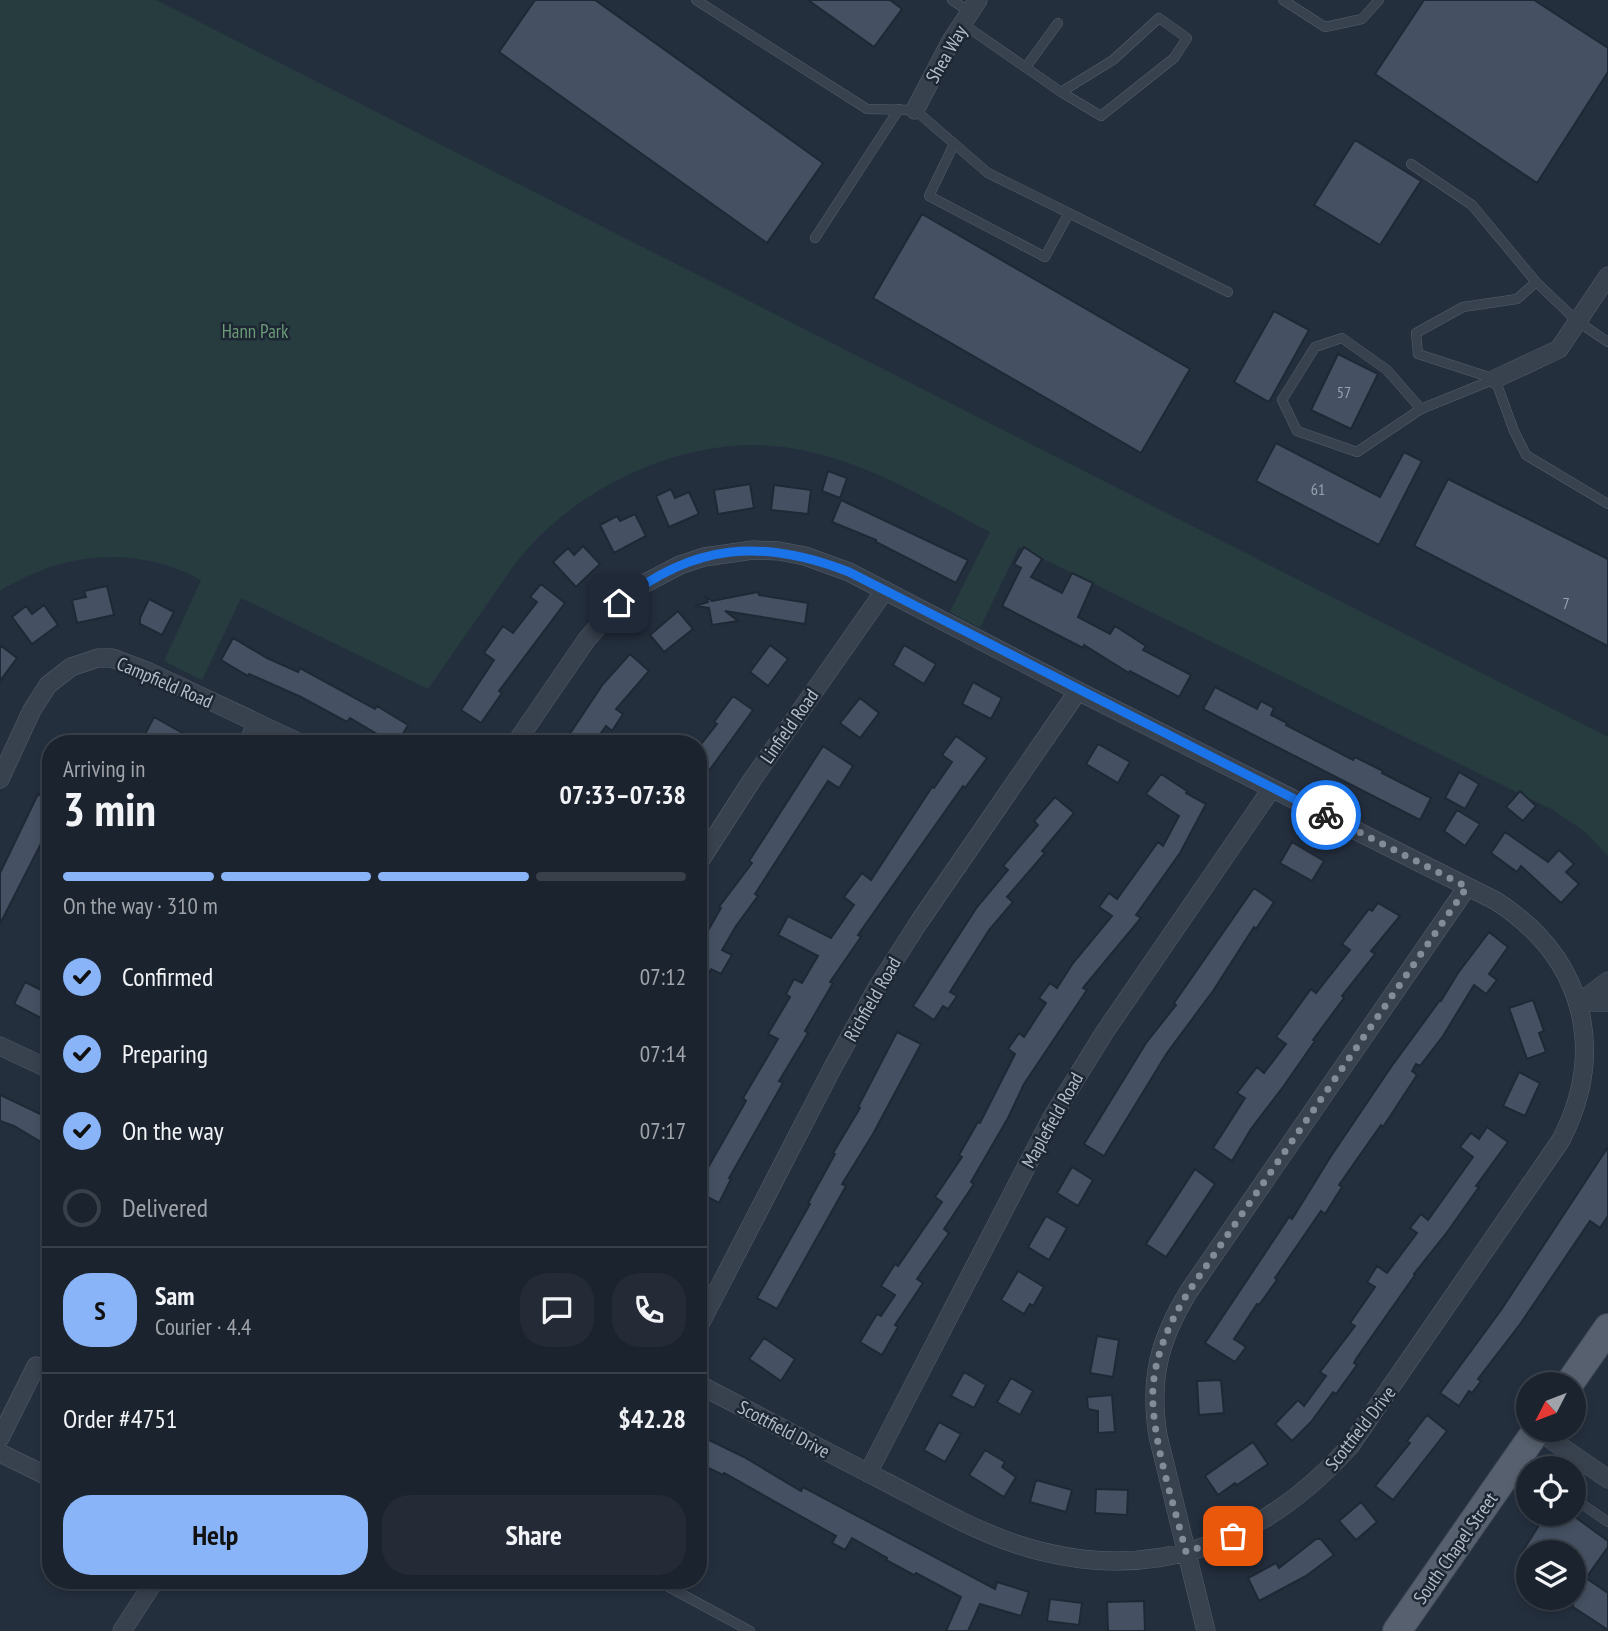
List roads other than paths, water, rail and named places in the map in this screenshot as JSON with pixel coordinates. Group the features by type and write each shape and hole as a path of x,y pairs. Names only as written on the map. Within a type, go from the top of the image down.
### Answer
{"main road":[{"path":"1577,1372 1608,1328"},
{"name":"South Chapel Street","path":"1397,1631 1529,1442"}],"street":[{"name":"Shea Way","path":"907,110 971,12"},
{"path":"1495,379 1559,349 1608,276"},
{"name":"Scottfield Drive","path":"521,735 602,620 636,589 680,565 728,553 779,551 826,563 885,590 1078,691 1496,901 1528,925 1555,955 1586,1019 1588,1061 1582,1094 1570,1124 1364,1428 1333,1465 1295,1499 1233,1536 1186,1552 1142,1560 1117,1562 1041,1552 985,1532 707,1389"},
{"name":"Linfield Road","path":"707,850 752,780 885,590"},
{"name":"Campfield Road","path":"0,779 40,695 58,675 85,661 112,658 129,663 283,735"},
{"name":"Richfield Road","path":"707,1311 878,986 1078,691"},
{"path":"251,735 257,723"},
{"name":"Maplefield Road","path":"868,1473 1051,1119 1104,1033 1272,788"},
{"path":"1206,1631 1154,1410 1153,1386 1169,1326 1189,1291 1467,887"},
{"path":"1580,1002 1608,981"},
{"path":"1580,1002 1608,1002"},
{"path":"0,1046 42,1066"},
{"path":"0,1438 36,1366"},
{"path":"1552,1442 1608,1479"},
{"path":"0,1453 42,1474"},
{"path":"122,1631 149,1589"}],"lane":[{"path":"696,0 867,109 907,110 988,173 1228,292"},
{"path":"952,0 971,12 1026,67 1061,93 1101,116 1174,58 1187,38 1159,18 1113,60 1061,93"},
{"path":"1283,0 1325,27 1362,19 1379,0"},
{"path":"1026,67 1058,23"},
{"path":"815,238 907,110"},
{"path":"954,144 929,196 1045,257 1069,213"},
{"path":"1411,164 1472,205 1536,282 1577,321 1608,342"},
{"path":"1495,379 1418,354 1416,333 1463,307 1517,299 1536,282"},
{"path":"1421,409 1387,370 1342,338 1315,348 1282,400 1297,431 1357,452 1421,409 1495,379"},
{"path":"1495,379 1525,455 1608,504"},
{"path":"1586,1507 1608,1522"},
{"path":"672,1589 750,1631"}],"park label":[{"name":"Hann Park","path":"255,331"}]}
